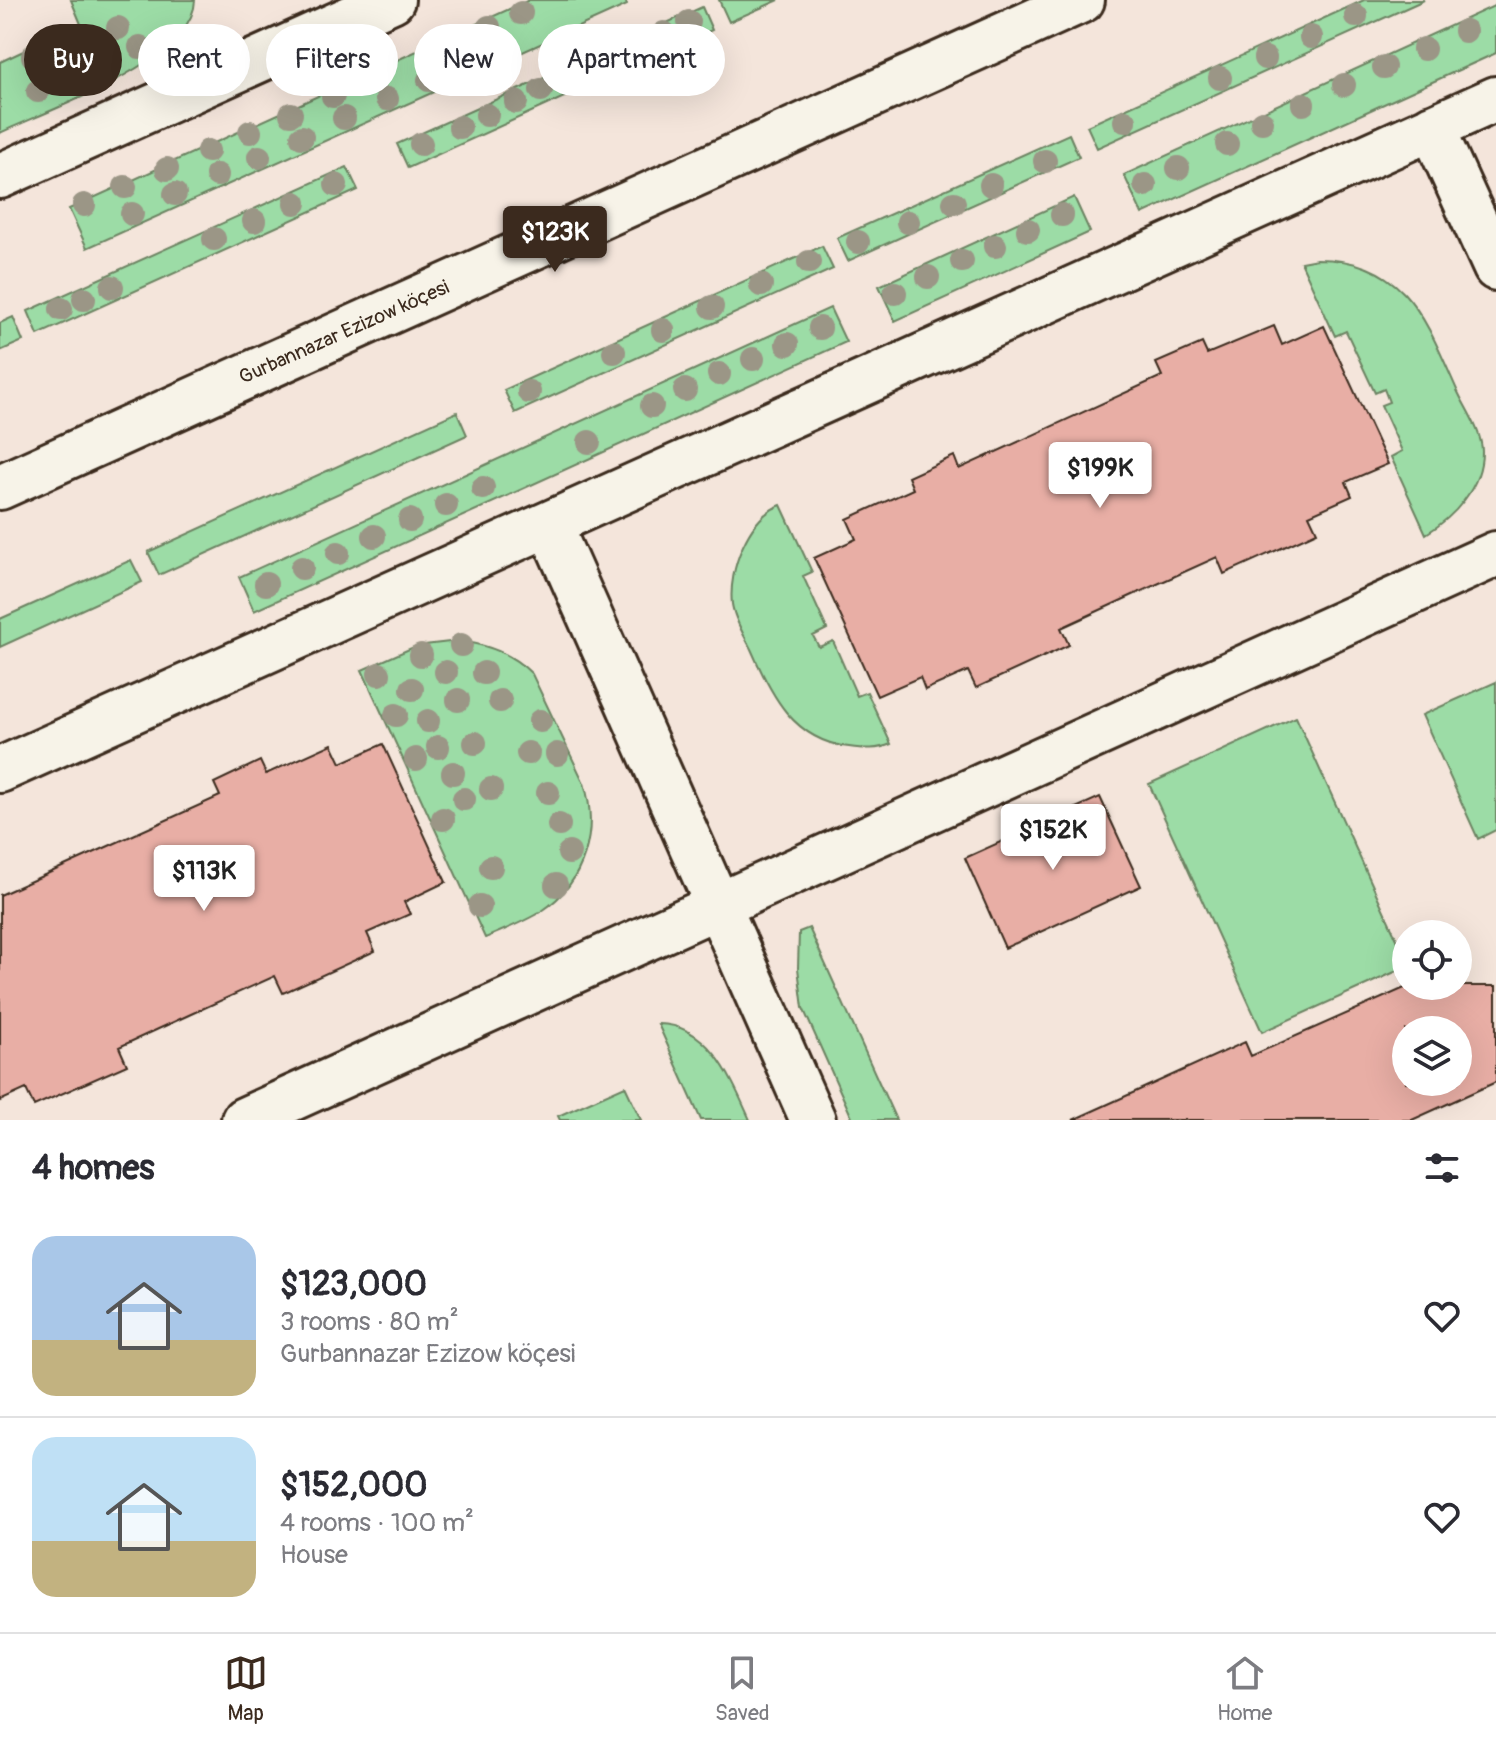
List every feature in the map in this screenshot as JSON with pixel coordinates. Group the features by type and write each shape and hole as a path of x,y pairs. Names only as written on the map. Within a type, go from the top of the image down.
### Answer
{"street":[{"path":"0,176 311,16 392,0"},
{"name":"Gurbannazar Ezizow köçesi","path":"0,487 1082,0"},
{"path":"0,770 1496,99"},
{"path":"1432,127 1496,268"},
{"path":"549,524 813,1120"},
{"path":"244,1120 1496,554"}],"green space":[{"path":"71,0 195,0 186,24 138,24 138,67 122,76 122,24 81,24"},
{"path":"529,0 625,0 627,5 585,24 538,24 538,45 522,52 522,24 476,24"},
{"path":"719,0 779,0 729,22"},
{"path":"1364,0 1424,0 1097,148 1087,126"},
{"path":"1496,5 1496,53 1142,214 1124,175"},
{"path":"702,7 709,24 664,24"},
{"path":"24,51 24,96 85,96 0,133 0,62"},
{"path":"414,52 414,96 425,96 87,248 69,209 318,96 398,96 398,60"},
{"path":"538,81 538,96 567,96 408,168 397,144 504,96 522,96 522,88"},
{"path":"1069,134 1079,157 848,261 837,238"},
{"path":"347,167 358,190 38,335 28,311"},
{"path":"1074,197 1090,232 895,321 879,286"},
{"path":"822,246 833,269 515,413 504,390"},
{"path":"1317,259 1347,262 1372,270 1392,282 1409,299 1435,340 1476,428 1482,452 1481,465 1472,489 1447,519 1426,534 1391,457 1402,451 1381,405 1389,402 1384,389 1375,393 1346,331 1335,336 1301,262"},
{"path":"830,308 846,342 254,611 239,577"},
{"path":"13,317 23,341 0,351 0,323"},
{"path":"457,412 467,435 159,575 148,552"},
{"path":"781,505 812,572 803,576 827,629 813,636 819,647 833,641 857,696 867,692 891,744 871,748 849,747 813,736 776,699 740,627 732,604 737,561 759,521"},
{"path":"131,560 142,582 0,647 0,619"},
{"path":"458,641 498,651 532,674 584,783 590,819 585,854 569,886 542,911 485,938 362,670 416,646"},
{"path":"1496,682 1496,830 1478,839 1422,715"},
{"path":"1296,717 1392,928 1392,973 1262,1032 1149,784"},
{"path":"809,928 896,1120 853,1120 803,1008 798,968 799,932"},
{"path":"658,1024 676,1026 692,1033 705,1044 727,1072 750,1120 701,1120"},
{"path":"625,1086 641,1120 560,1120 558,1116"}],"building":[{"path":"1274,326 1282,345 1324,326 1388,464 1346,482 1352,496 1309,515 1317,532 1224,574 1217,557 1133,595 1061,628 1069,645 976,688 968,671 925,690 920,677 877,696 814,558 856,539 847,519 913,489 908,477 954,456 959,469 1162,376 1156,363 1202,343 1207,354"},
{"path":"332,744 341,763 383,744 446,882 404,902 410,914 367,933 375,951 283,993 275,976 191,1014 119,1047 127,1065 34,1106 26,1089 0,1101 0,895 220,796 214,783 260,761 266,774"},
{"path":"1100,797 1141,886 1005,948 965,858"},
{"path":"1472,986 1496,986 1496,1082 1472,1093 1472,1016 1392,1016 1392,1096 1465,1096 1412,1120 1073,1120 1245,1042 1251,1056 1392,994 1392,1000 1472,1000"}]}
